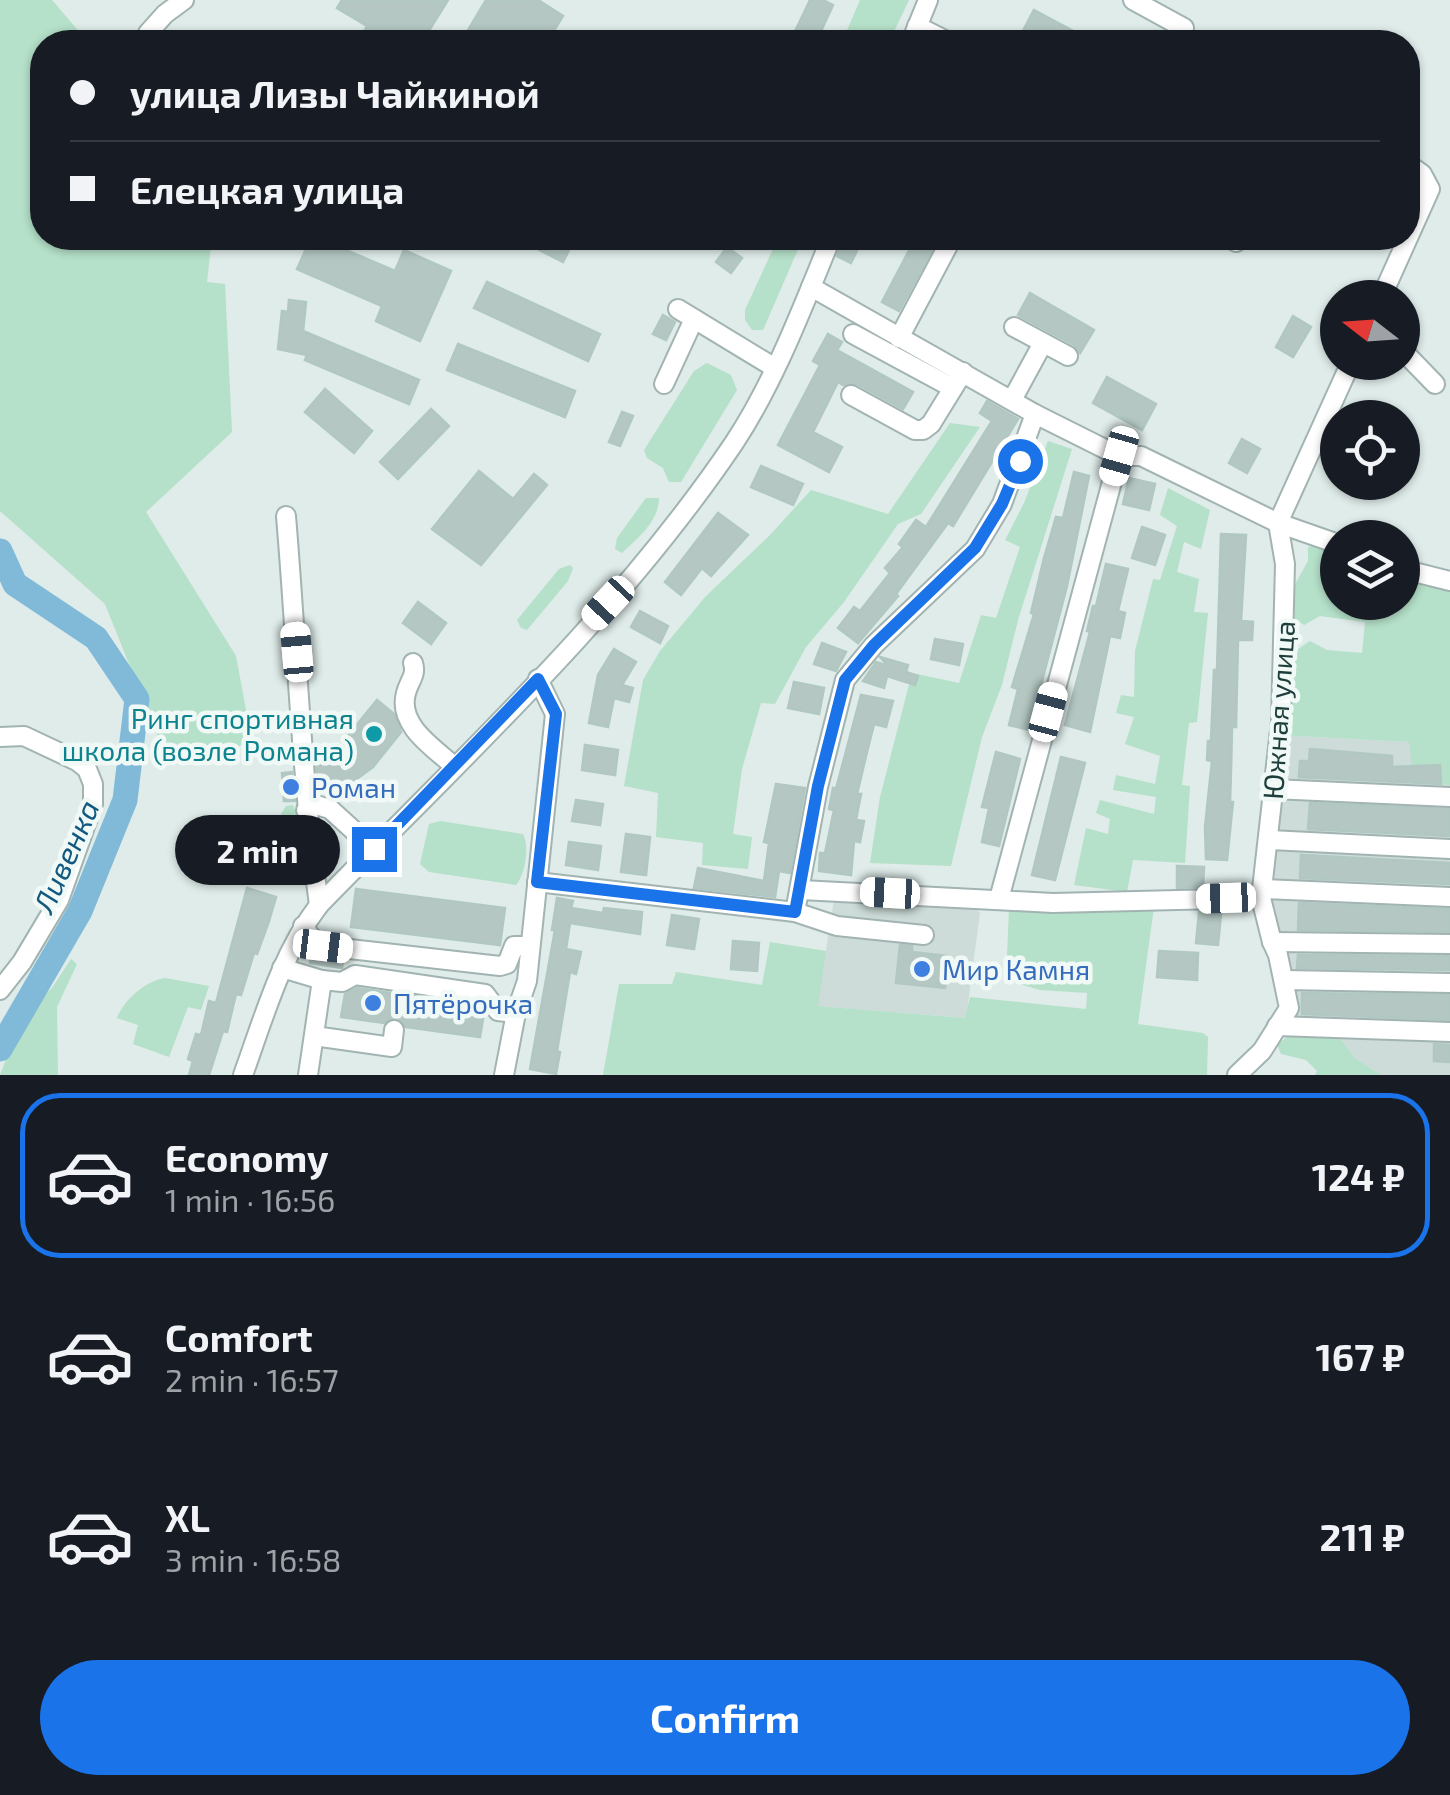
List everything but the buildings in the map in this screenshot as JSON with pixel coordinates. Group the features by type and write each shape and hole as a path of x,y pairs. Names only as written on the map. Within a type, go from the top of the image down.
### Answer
{"street":[{"path":"151,30 184,0"},
{"path":"916,30 928,0"},
{"path":"1133,0 1184,28"},
{"path":"1420,173 1430,189 1420,211"},
{"path":"243,1075 282,968 303,926 318,905 630,580 736,440 775,368 826,250"},
{"path":"900,338 945,250"},
{"path":"1389,280 1403,250"},
{"path":"811,287 1035,414 1119,456 1140,456 1278,523 1320,538"},
{"path":"664,384 686,314 775,368"},
{"path":"1014,326 1068,356"},
{"path":"853,334 952,388"},
{"path":"1012,400 1043,342"},
{"path":"1420,369 1435,384"},
{"path":"851,396 919,431 931,424 962,372"},
{"path":"1278,523 1343,380"},
{"path":"795,912 818,786 845,680 874,645 975,548 1002,504 1035,414"},
{"path":"998,899 1119,456"},
{"path":"286,516 306,810 318,905"},
{"name":"Южная улица","path":"1262,893 1281,721 1285,564 1278,523"},
{"path":"1420,573 1450,582"},
{"path":"413,663 415,672 404,699 408,718 412,727 454,766"},
{"path":"504,1075 526,981 556,714 538,679"},
{"path":"0,737 24,736 77,760 87,769 93,784 93,804 59,900 22,962 0,990"},
{"path":"1274,789 1450,797"},
{"path":"306,810 316,805 330,808 374,849"},
{"path":"1268,840 1450,850"},
{"path":"537,882 795,912 836,926 924,935"},
{"path":"801,890 1054,903 1262,893 1450,898"},
{"path":"1236,1075 1262,1051 1289,1008 1262,893"},
{"path":"303,926 323,946 500,966 507,964 514,946 530,946"},
{"path":"1272,942 1450,944"},
{"path":"282,968 322,980 342,982 355,976 485,994 495,1009 516,1013"},
{"path":"308,1075 322,980"},
{"path":"1284,980 1450,983"},
{"path":"1277,1026 1450,1032"},
{"path":"314,1036 392,1048 394,1030"}],"shaded area":[{"path":"1279,735 1409,742 1440,765 1442,784 1450,785 1450,1075 1381,1075 1355,1058 1332,1028 1277,1026 1289,1008 1264,914"},
{"path":"835,894 971,905 980,913 966,1018 817,1006"}],"green space":[{"path":"0,0 52,0 78,30 30,30 30,250 211,250 207,282 225,284 232,432 146,512 236,656 252,742 170,766 105,604 0,511"},
{"path":"860,0 909,0 895,30 847,30"},
{"path":"772,250 798,250 763,330 752,330 745,320 745,310"},
{"path":"707,363 731,375 737,390 681,482 669,482 663,468 647,458 644,450 694,371"},
{"path":"950,423 980,427 921,514 898,524 844,602 806,647 775,704 761,703 742,769 733,834 752,837 748,869 702,865 703,843 656,837 658,793 624,786 643,680 660,651 706,596 811,490 888,514"},
{"path":"1048,441 1072,449 1018,620 1002,685 982,737 951,866 870,863 880,797 912,673 959,683 981,615 996,618 1020,547 1005,540"},
{"path":"1168,488 1210,510 1201,549 1184,542 1177,572 1199,579 1194,612 1208,613 1197,722 1189,723 1182,785 1190,786 1185,863 1133,860 1127,892 1074,885 1086,828 1108,834 1110,819 1096,813 1100,800 1154,814 1156,797 1113,790 1116,775 1155,784 1160,756 1125,744 1134,717 1116,713 1121,695 1134,697 1135,651 1153,579 1160,580 1177,526 1160,515"},
{"path":"646,498 659,498 655,514 622,553 615,549 617,538"},
{"path":"1320,546 1320,616 1304,625 1294,618 1293,588 1308,561 1308,547"},
{"path":"570,565 573,568 568,581 527,630 521,628 517,620 559,569"},
{"path":"1426,575 1450,581 1450,785 1441,784 1440,765 1412,766 1409,742 1279,735 1286,724 1295,651 1310,641 1327,650 1362,653 1365,622 1350,620 1420,620 1420,581"},
{"path":"293,805 297,832 285,879 248,867 286,806"},
{"path":"440,821 523,834 526,860 516,885 429,872 420,864 429,824"},
{"path":"1154,907 1138,1024 1203,1033 1208,1037 1207,1075 603,1075 619,984 672,984 676,972 762,985 770,942 826,951 818,1006 965,1018 970,997 1086,1009 1087,993 1040,990 1006,980 1009,908"},
{"path":"71,959 77,964 57,1007 58,1075 0,1075 23,1016 52,988"},
{"path":"165,978 209,986 201,1010 188,1007 169,1057 133,1044 138,1025 117,1018 136,992"},
{"path":"1298,1027 1332,1028 1355,1058 1381,1075 1315,1075 1317,1071 1306,1060 1281,1054 1277,1045"}],"waterway":[{"name":"Ливенка","path":"0,551 15,584 96,638 137,699 125,800 80,911 0,1049"}],"place":[{"name":"Ринг спортивная школа (возле Романа)","path":"374,734"},
{"name":"Роман","path":"291,787"},
{"name":"Мир Камня","path":"922,969"},
{"name":"Пятёрочка","path":"373,1003"}],"route":[{"path":"374,849 538,679 556,714 537,882 795,912 818,786 845,680 874,645 975,548 1002,504 1020,461"}]}
